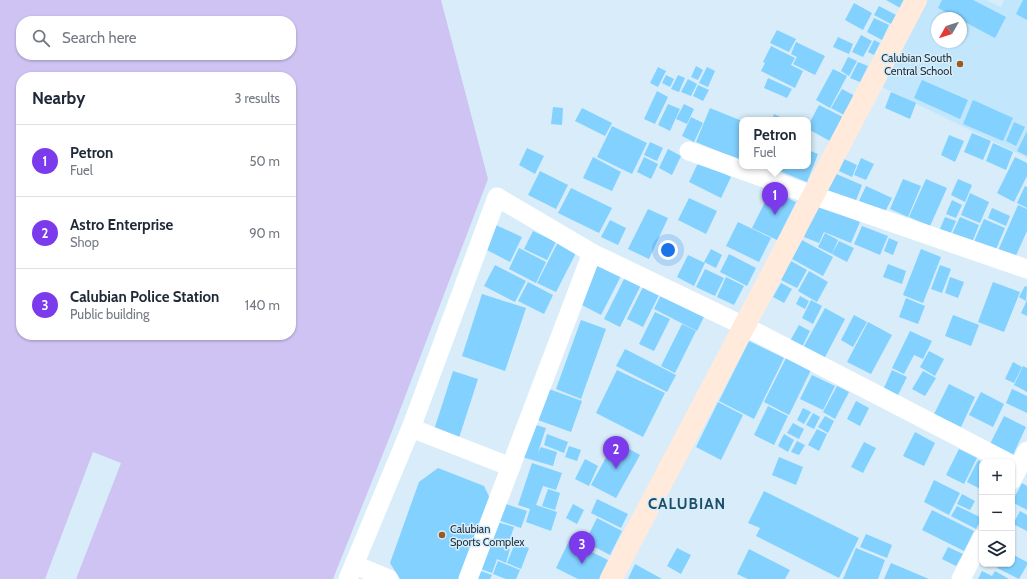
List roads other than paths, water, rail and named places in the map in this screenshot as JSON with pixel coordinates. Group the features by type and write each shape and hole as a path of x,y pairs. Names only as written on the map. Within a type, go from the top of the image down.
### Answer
{"street":[{"path":"611,579 916,0"},
{"path":"689,151 739,169"},
{"path":"739,169 1027,269"},
{"path":"389,579 352,572 411,428 497,197 592,253 744,326 996,459"},
{"path":"468,579 592,253"},
{"path":"411,428 511,467"},
{"path":"1015,469 1027,451"},
{"path":"961,579 979,544"}],"place":[{"name":"Calubian South Central School","path":"960,64"},
{"name":"Petron","path":"775,215"},
{"name":"Astro Enterprise","path":"616,469"},
{"name":"Calubian Sports Complex","path":"442,535"},
{"name":"Calubian Police Station","path":"582,564"}],"district":[{"name":"CALUBIAN","path":"687,504"}]}
